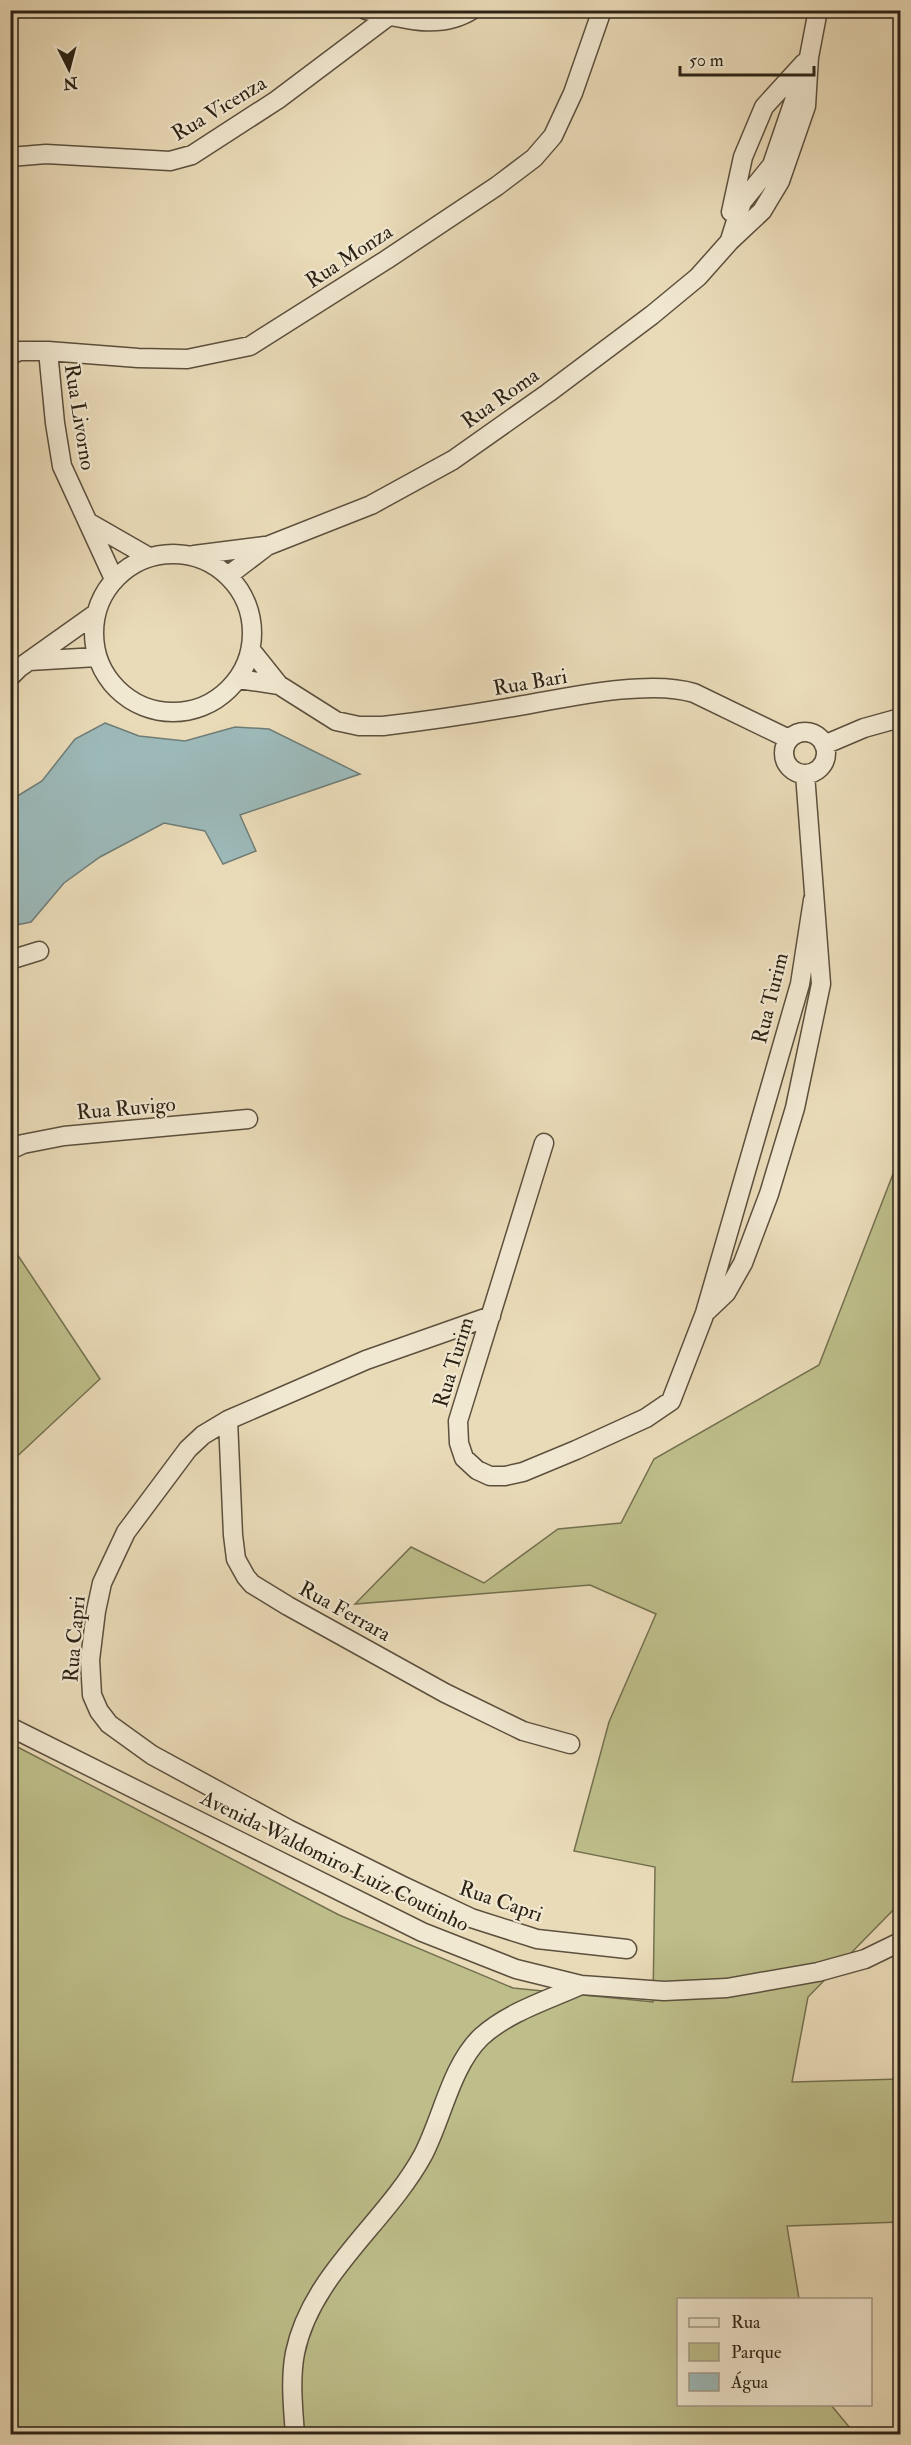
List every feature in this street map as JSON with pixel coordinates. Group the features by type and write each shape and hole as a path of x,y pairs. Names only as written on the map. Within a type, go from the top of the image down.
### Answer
{"street":[{"path":"366,10 418,21 442,22 459,19 472,10"},
{"name":"Rua Monza","path":"10,355 20,351 48,351 138,358 187,359 250,346 386,260 534,158 553,136 573,93 602,10"},
{"name":"Rua Roma","path":"192,555 267,546 371,506 453,460 548,393 652,315 698,277 730,241 762,211 780,181 806,106 809,57 818,10"},
{"name":"Rua Vicenza","path":"10,157 45,154 170,161 192,155 277,100 390,15"},
{"path":"730,241 730,214 748,142 764,107 809,57"},
{"name":"Rua Roma","path":"742,202 771,165 809,57"},
{"name":"Rua Roma","path":"730,241 753,160 769,119 802,77"},
{"name":"Rua Livorno","path":"48,351 62,466 114,579"},
{"path":"87,522 149,557"},
{"name":"Rua Roma","path":"229,575 267,546"},
{"path":"170,553 192,555 213,563 229,575 242,591 250,609 253,630 251,650 239,679 212,702 190,711 167,712 144,707 123,695 107,678 97,657 93,634 95,614 102,595 114,579 129,566 149,557 170,553"},
{"path":"10,677 95,614"},
{"name":"Rua Bari","path":"251,650 279,685 336,722 359,726 383,726 636,688 681,689 789,739"},
{"path":"29,662 97,657"},
{"name":"Rua Bari","path":"239,679 279,685"},
{"path":"824,745 864,728 900,718"},
{"path":"808,733 815,735 824,745 825,758 818,770 805,774 792,770 784,758 785,744 795,735 808,733"},
{"name":"Rua Turim","path":"705,1313 726,1293 743,1263 770,1194 795,1108 821,984 805,774"},
{"name":"Rua Turim","path":"544,1143 458,1421 459,1443 464,1458 477,1470 490,1476 505,1476 523,1472 646,1418 671,1401 705,1313 800,984 813,900"},
{"path":"10,960 39,951"},
{"name":"Rua Ruvigo","path":"10,1150 23,1144 64,1136 248,1119"},
{"name":"Rua Capri","path":"491,1316 366,1360 228,1420 203,1435 188,1449 126,1532 102,1583 90,1660 92,1695 99,1711 109,1724 152,1755 288,1829 471,1918 537,1939 627,1949"},
{"name":"Rua Ferrara","path":"228,1420 233,1535 237,1559 252,1584 445,1693 523,1731 570,1744"},
{"name":"Avenida Waldomiro Luiz Coutinho","path":"10,1727 422,1932 516,1969 581,1985 664,1991 727,1988 818,1972 865,1959 900,1942"},
{"path":"295,2434 293,2403 296,2353 306,2321 325,2286 422,2156 458,2073 471,2049 481,2037 501,2023 581,1985"}],"green space":[{"path":"900,1156 900,1903 808,1997 792,2082 900,2079 900,2222 787,2226 799,2298 677,2298 677,2406 832,2406 855,2434 11,2434 10,1743 339,1915 513,1988 653,2002 655,1867 574,1851 609,1722 656,1614 590,1585 355,1604 411,1547 484,1583 558,1529 621,1523 654,1459 819,1365"},
{"path":"11,1245 100,1379 10,1462"}],"water":[{"path":"105,723 139,736 185,741 235,727 269,729 360,774 240,815 256,851 223,864 205,831 164,823 100,857 64,883 31,922 11,926 11,800 42,781 75,739"}]}
